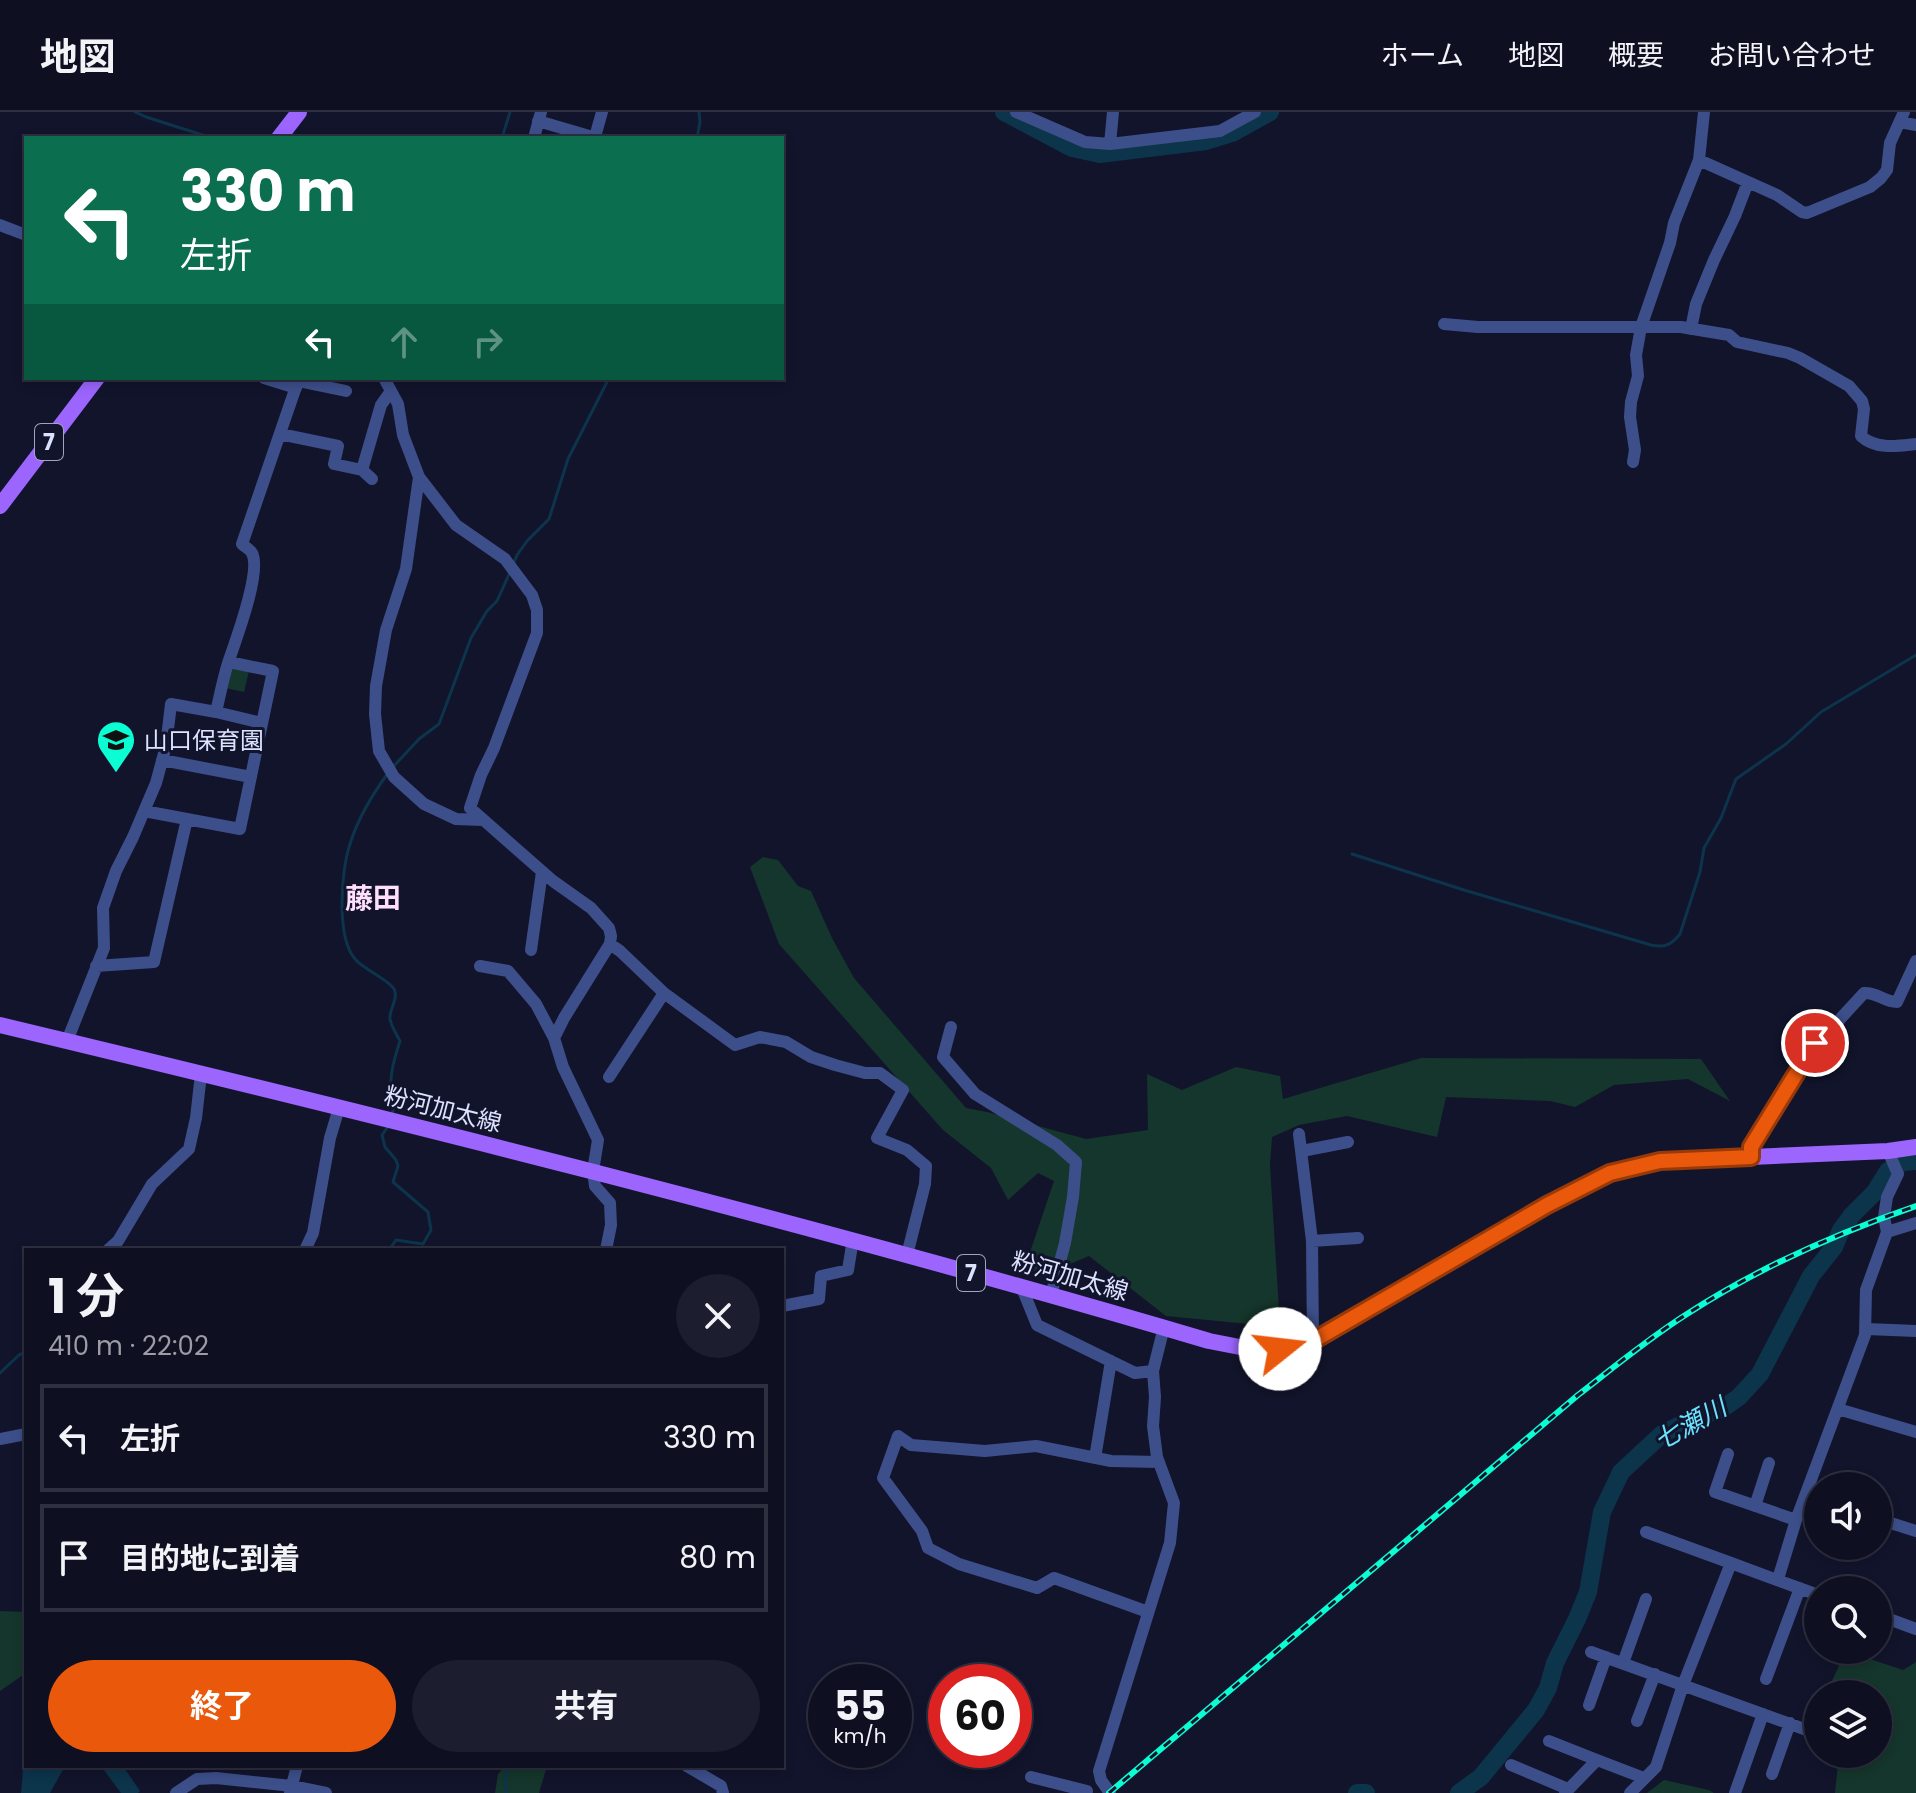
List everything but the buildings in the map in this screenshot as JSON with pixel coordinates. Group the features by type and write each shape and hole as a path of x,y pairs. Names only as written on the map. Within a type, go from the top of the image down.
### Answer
{"main road":[{"path":"281,136 299,112"},
{"name":"7","path":"0,506 95,380"},
{"name":"粉河加太線","path":"0,1025 593,1171 853,1239 1209,1341 1250,1349 1280,1349 1313,1340 1547,1205 1610,1173 1660,1161 1888,1151 1916,1147"}],"street":[{"path":"596,136 602,112"},
{"path":"1016,112 1040,117 1085,142 1110,144 1220,131 1255,112"},
{"path":"1110,144 1113,112"},
{"path":"1633,462 1635,450 1630,417 1638,376 1636,355 1641,327 1674,223 1699,160 1704,112"},
{"path":"1699,160 1777,195 1807,213 1870,187 1887,170 1890,143 1902,116 1916,125"},
{"path":"540,117 591,136"},
{"path":"1691,329 1696,304 1748,182"},
{"path":"0,225 24,234"},
{"path":"1444,324 1478,327 1641,327 1691,329 1729,335 1737,342 1800,358 1849,386 1858,395 1864,409 1861,436 1867,442 1892,446 1916,444"},
{"path":"385,380 398,404 403,435 419,477 456,525 505,559 532,595 537,610 537,633 470,808 542,872 591,908 609,928 610,944 554,1038"},
{"path":"216,712 249,599 252,553 242,544 298,382 346,391"},
{"path":"280,434 338,446 334,464 367,475 381,405 391,391"},
{"path":"419,477 406,569 386,630 376,686 379,751 394,777 424,804 456,819 483,820"},
{"path":"144,811 240,829 273,671 229,662"},
{"path":"67,1041 104,948 103,908 116,871 156,783 166,746 171,704 262,723"},
{"path":"162,760 251,777"},
{"path":"96,966 154,962 187,819"},
{"path":"531,950 542,872"},
{"path":"610,944 664,993 735,1045 760,1037 786,1042 811,1057 835,1065 865,1073 880,1073 903,1090 877,1138 907,1150 926,1166 925,1184 907,1255"},
{"path":"1751,1157 1751,1147 1815,1043 1864,993 1872,992 1893,1003 1897,1002 1912,983 1916,961"},
{"path":"480,966 508,971 536,1004 554,1038 563,1067 598,1140 593,1171 595,1186 610,1203 611,1225 606,1248"},
{"path":"609,1077 664,993"},
{"path":"951,1027 943,1057 975,1094 1057,1145 1076,1162 1065,1243 1051,1295"},
{"path":"110,1248 118,1241 152,1184 189,1149 201,1074"},
{"path":"306,1248 313,1233 330,1138 339,1108"},
{"path":"1299,1134 1312,1241 1313,1340"},
{"path":"1302,1151 1348,1142"},
{"path":"1814,1472 1867,1329 1866,1290 1887,1232 1884,1217 1887,1197 1898,1174 1888,1151"},
{"path":"1887,1232 1916,1223"},
{"path":"1312,1241 1358,1238"},
{"path":"784,1306 819,1299 821,1276 848,1270 853,1239"},
{"path":"1022,1288 1037,1325 1135,1373 1153,1371"},
{"path":"1110,1793 1099,1771 1170,1543 1174,1503 1159,1462 1153,1426 1153,1371 1164,1327"},
{"path":"1867,1329 1916,1331"},
{"path":"1095,1458 1111,1361"},
{"path":"1838,1409 1916,1432"},
{"path":"0,1439 24,1434"},
{"path":"1148,1612 1054,1578 1037,1588 959,1564 928,1548 922,1531 883,1478 898,1436 911,1445 985,1451 1036,1446 1111,1461 1159,1462"},
{"path":"1728,1454 1715,1492 1796,1520"},
{"path":"1755,1506 1769,1463"},
{"path":"1778,1579 1804,1499"},
{"path":"1892,1523 1916,1531"},
{"path":"1646,1532 1804,1590"},
{"path":"1630,1793 1656,1767 1683,1685 1731,1563"},
{"path":"1766,1679 1800,1588"},
{"path":"1623,1663 1646,1599"},
{"path":"1892,1620 1916,1629"},
{"path":"1591,1652 1804,1728"},
{"path":"1589,1705 1606,1657"},
{"path":"1637,1721 1655,1674"},
{"path":"1735,1793 1763,1714"},
{"path":"1772,1774 1790,1723"},
{"path":"1549,1741 1644,1778"},
{"path":"1511,1765 1567,1791 1597,1760"},
{"path":"291,1790 296,1768"},
{"path":"690,1768 721,1786 723,1793"},
{"path":"1031,1777 1085,1792 1101,1780"},
{"path":"176,1793 197,1779 216,1778 326,1793"}],"green space":[{"path":"231,666 249,671 244,692 225,688"},
{"path":"763,857 778,860 798,886 811,891 854,978 966,1108 1086,1139 1148,1130 1147,1074 1182,1090 1236,1067 1280,1076 1283,1099 1421,1058 1701,1059 1730,1101 1688,1079 1614,1085 1575,1107 1550,1101 1446,1097 1437,1137 1347,1116 1299,1125 1272,1137 1270,1165 1280,1327 1166,1316 1089,1256 1037,1278 1027,1261 1054,1181 1038,1173 1008,1200 991,1168 943,1130 779,944 750,867"},
{"path":"0,1611 24,1612 24,1674 0,1691"},
{"path":"1916,1662 1916,1793 1835,1793 1838,1768 1892,1768 1892,1680 1832,1680 1840,1664 1885,1664 1903,1670"},
{"path":"503,1768 546,1768 539,1793 495,1793 498,1774"},
{"path":"1664,1780 1709,1790 1714,1793 1647,1793"}],"water":[{"path":"24,1760 24,1768 64,1768 50,1793 21,1793"},
{"path":"102,1768 124,1768 140,1791 121,1793"}],"waterway":[{"path":"135,112 206,136"},
{"path":"503,136 510,112"},
{"path":"697,136 699,112"},
{"path":"1004,112 1072,148 1100,154 1206,141 1232,133 1270,112"},
{"path":"513,565 527,541 549,519 568,459 608,380"},
{"path":"393,767 419,739 439,724 471,638 487,611 497,601 510,572"},
{"path":"1352,854 1651,945 1667,945 1680,934 1700,872 1704,848 1721,818 1736,779 1786,744 1821,712 1916,655"},
{"path":"388,773 353,834 344,870 342,903 349,949 355,959 387,982 395,992 390,1019 400,1041 391,1076 392,1113"},
{"path":"387,1128 382,1135 385,1147 398,1166 393,1182 428,1212 431,1230 423,1244 396,1240 390,1248"},
{"name":"七瀬川","path":"1459,1793 1481,1777 1536,1710 1548,1688 1555,1663 1588,1592 1602,1512 1621,1472 1662,1434 1722,1409 1739,1397 1760,1374 1811,1276 1834,1247 1852,1215 1875,1192 1888,1171 1903,1162 1916,1161"},
{"path":"0,1373 24,1353"},
{"path":"506,1793 505,1776 511,1768"},
{"name":"七瀬川","path":"1357,1793 1366,1793"}],"railway":[{"path":"1109,1793 1578,1395 1645,1343 1714,1297 1770,1267 1828,1240 1916,1206"}],"place":[{"name":"山口保育園","path":"116,774"}],"district":[{"name":"藤田","path":"373,898"}],"route":[{"path":"1280,1349 1318,1338 1547,1205 1610,1173 1660,1161 1751,1157 1751,1147 1815,1043"}]}
